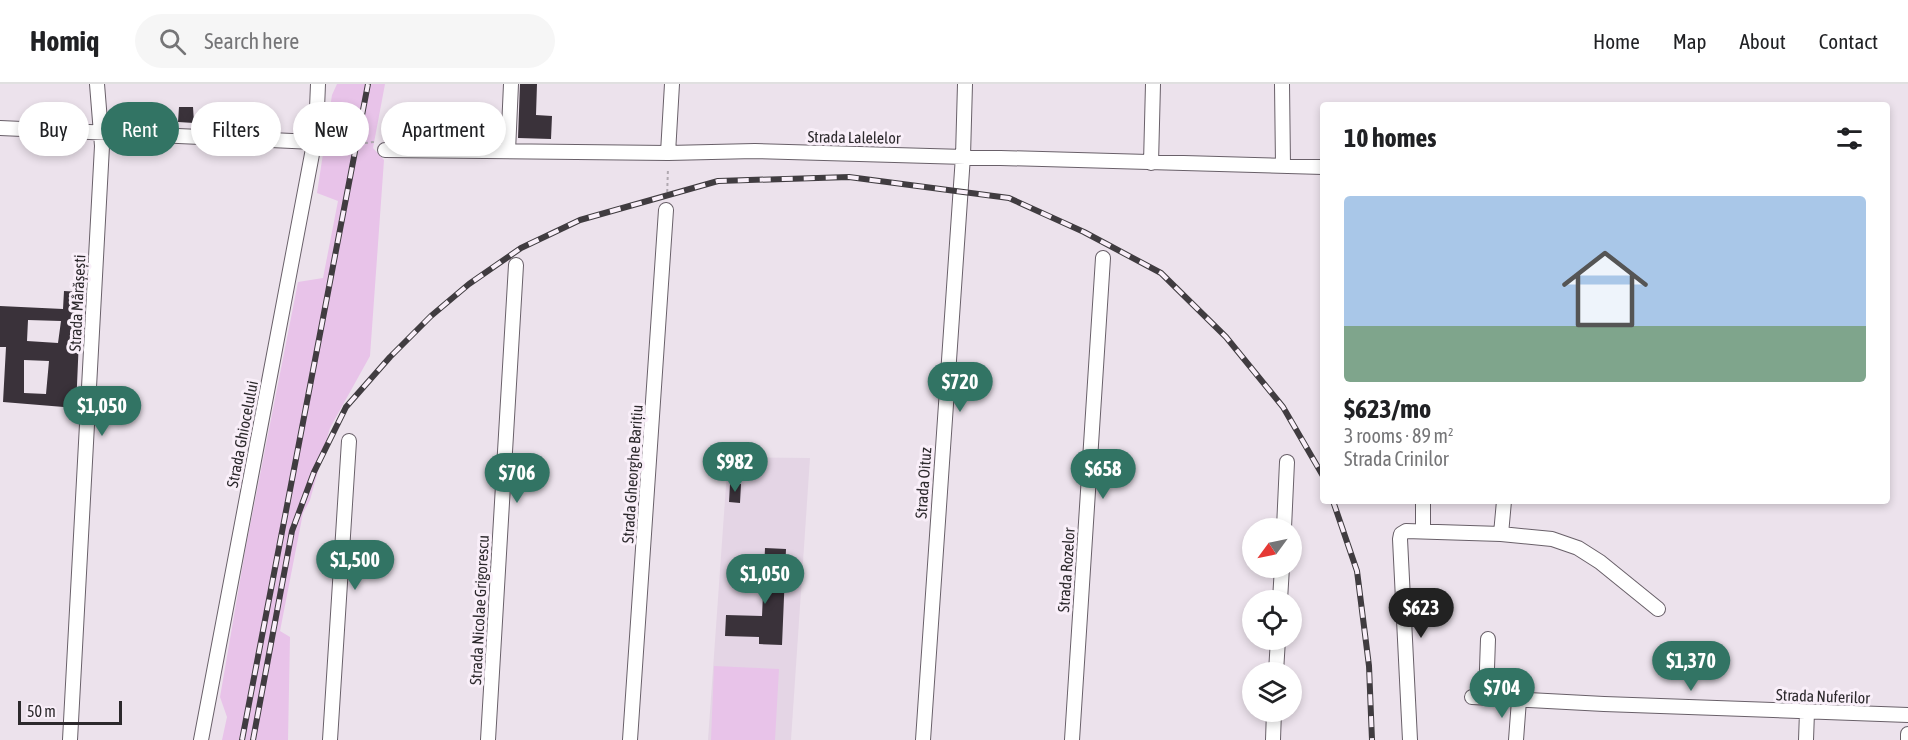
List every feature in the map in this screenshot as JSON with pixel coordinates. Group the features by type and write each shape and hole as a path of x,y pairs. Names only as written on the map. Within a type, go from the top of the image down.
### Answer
{"street":[{"name":"Strada Mărășești","path":"98,84 101,120"},
{"name":"Strada Ghiocelului","path":"317,102 318,84"},
{"path":"508,151 511,84"},
{"path":"669,153 672,84"},
{"name":"Strada Oituz","path":"923,740 963,156 965,84"},
{"path":"1151,163 1153,84"},
{"path":"1282,84 1283,165"},
{"path":"0,128 101,132"},
{"path":"179,134 293,137"},
{"name":"Strada Mărășești","path":"70,740 101,151"},
{"name":"Strada Lalelelor","path":"508,151 669,153 755,151 1320,167"},
{"name":"Strada Ghiocelului","path":"201,740 312,156"},
{"name":"Strada Gheorghe Barițiu","path":"630,740 666,210"},
{"name":"Strada Rozelor","path":"1072,740 1103,258"},
{"name":"Strada Nicolae Grigorescu","path":"488,740 516,266"},
{"path":"330,740 349,441"},
{"path":"1284,518 1287,462"},
{"path":"1423,504 1423,531"},
{"path":"1501,534 1504,504"},
{"path":"1410,740 1400,538 1401,534 1406,531 1501,534 1552,539 1578,548 1600,562 1658,609"},
{"name":"Strada Nuferilor","path":"1488,639 1479,698 1908,715"},
{"path":"1516,740 1519,700"},
{"path":"1806,740 1807,712"},
{"path":"1273,740 1274,722"},
{"path":"1908,734 1908,740"}],"path":[{"path":"666,210 669,153"}],"shaded area":[{"path":"337,84 385,84 373,148 384,160 370,356 330,428 310,500 303,513 280,631 290,637 288,740 222,740 227,717 220,697 246,546 298,282 323,278 338,201 317,193 323,156 369,156 369,102 331,102"},
{"path":"728,457 810,458 791,740 708,740"},
{"path":"714,666 779,669 775,740 711,740"}],"building":[{"path":"520,84 537,84 536,115 552,116 551,139 518,138"},
{"path":"179,107 191,107 191,123 179,122"},
{"path":"64,291 81,292 76,408 3,402 6,347 0,347 0,306 63,309","holes":["28,320 61,321 58,343 27,341","24,360 49,361 46,394 24,393"]},
{"path":"730,484 741,484 740,503 729,502"},
{"path":"765,548 786,549 782,645 759,644 759,637 725,636 726,615 762,616"}],"railway":[{"path":"242,740 368,84"},
{"path":"253,740 292,531 314,472 346,407 390,357 431,316 469,284 521,248 580,220 718,181 849,177 1009,198 1084,232 1161,273 1226,337 1283,407 1320,471"},
{"path":"1334,504 1357,571 1369,666 1372,740"}]}
